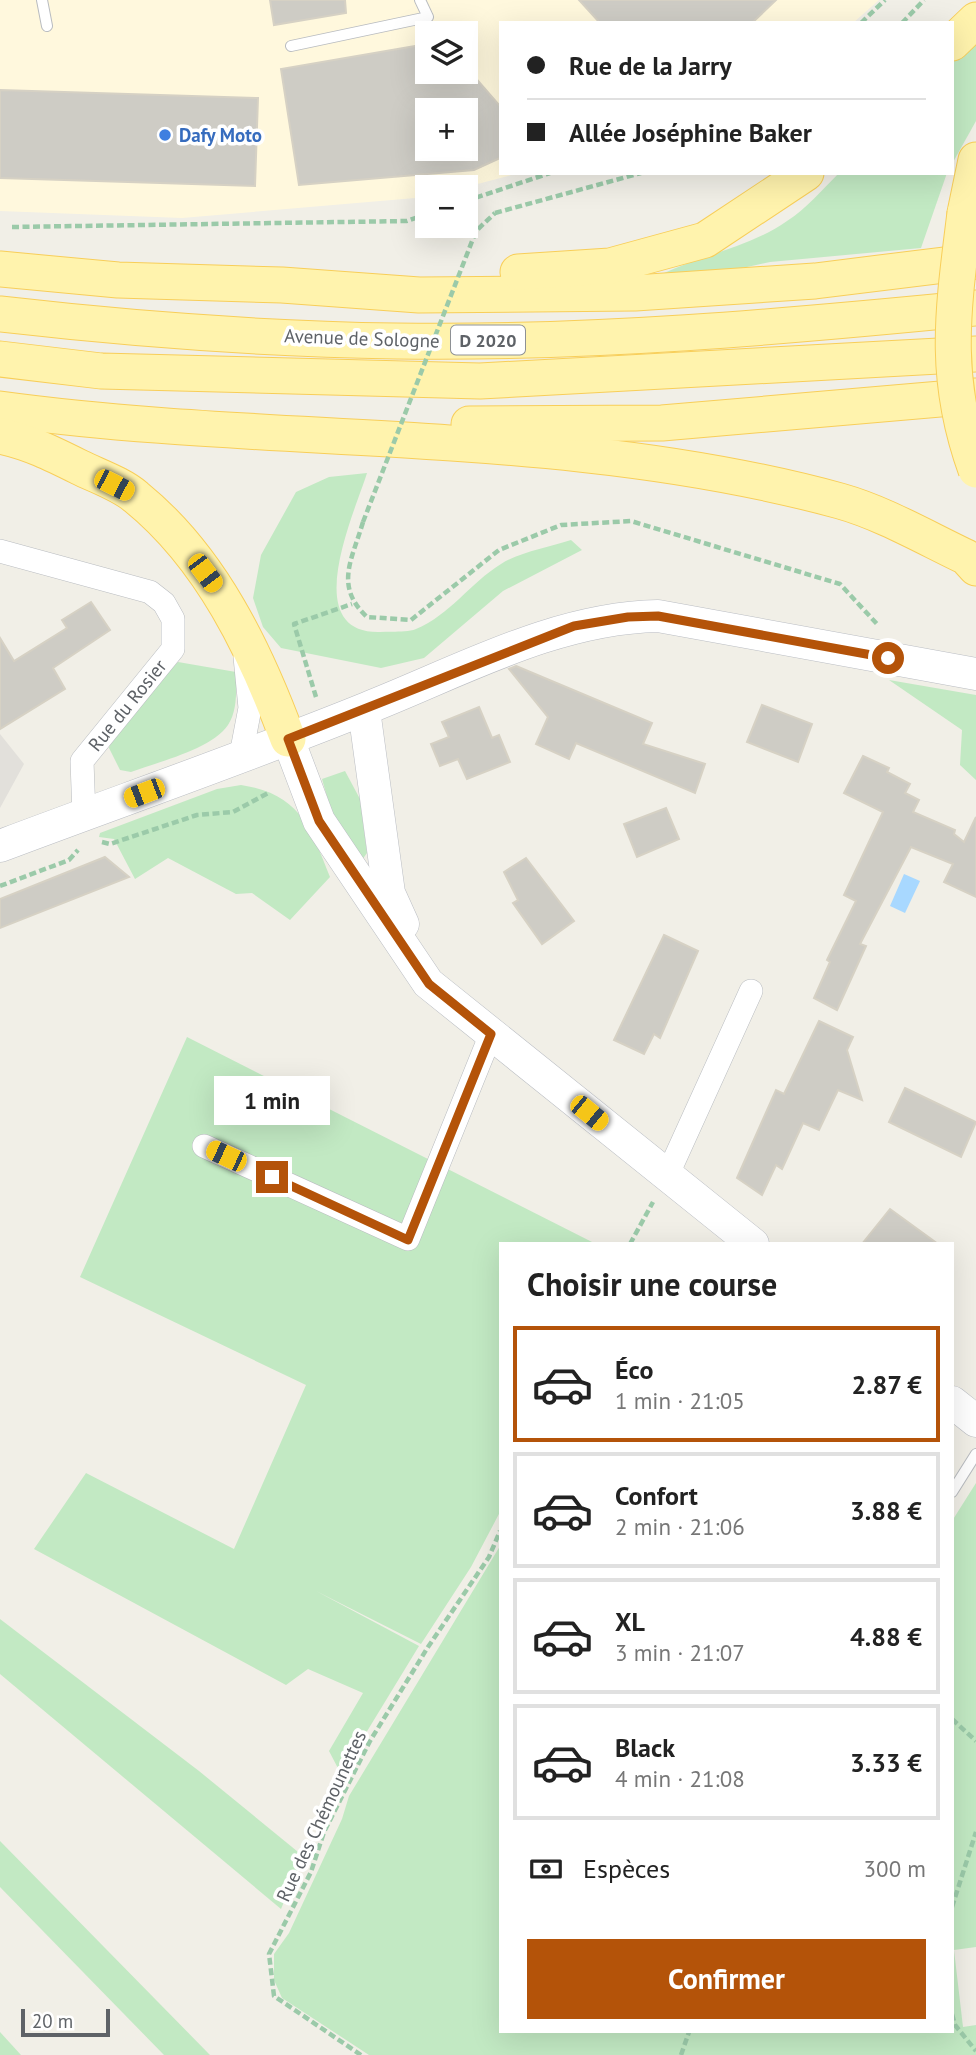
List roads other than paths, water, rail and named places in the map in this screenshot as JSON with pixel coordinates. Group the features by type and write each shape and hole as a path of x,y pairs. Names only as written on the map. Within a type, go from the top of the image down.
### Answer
{"main road":[{"path":"954,41 976,20"},
{"path":"976,160 953,327 953,373 960,427 976,470"},
{"path":"282,285 610,266 705,240 803,175"},
{"path":"0,269 118,280 282,285 419,295 635,293 815,281 976,261"},
{"name":"Avenue de Sologne","path":"0,314 101,326 395,341 657,335 976,308"},
{"name":"Avenue de Sologne","path":"0,359 101,371 480,381 976,354"},
{"path":"189,427 662,423 976,396"},
{"path":"0,409 189,427 457,442 718,475 842,502 966,558 976,568"},
{"path":"0,436 31,443 135,495 196,561 243,633 319,821 429,984 750,1242"},
{"path":"0,846 86,833 241,755 363,710 574,626 628,617 658,616 976,674"},
{"path":"363,710 389,893 429,984"},
{"path":"954,1404 976,1421"}],"street":[{"name":"Rue du Rosier","path":"0,551 150,592 164,603 173,620 173,649 82,761 86,833"},
{"path":"241,755 250,708 243,633"},
{"path":"667,1176 751,991"},
{"path":"204,1146 408,1240 491,1034"}],"lane":[{"path":"43,0 47,26"},
{"path":"291,46 429,17 420,0"},
{"path":"954,1489 976,1454"}],"water":[{"path":"904,874 920,881 905,913 890,906"}],"place":[{"name":"Dafy Moto","path":"165,135"}]}
